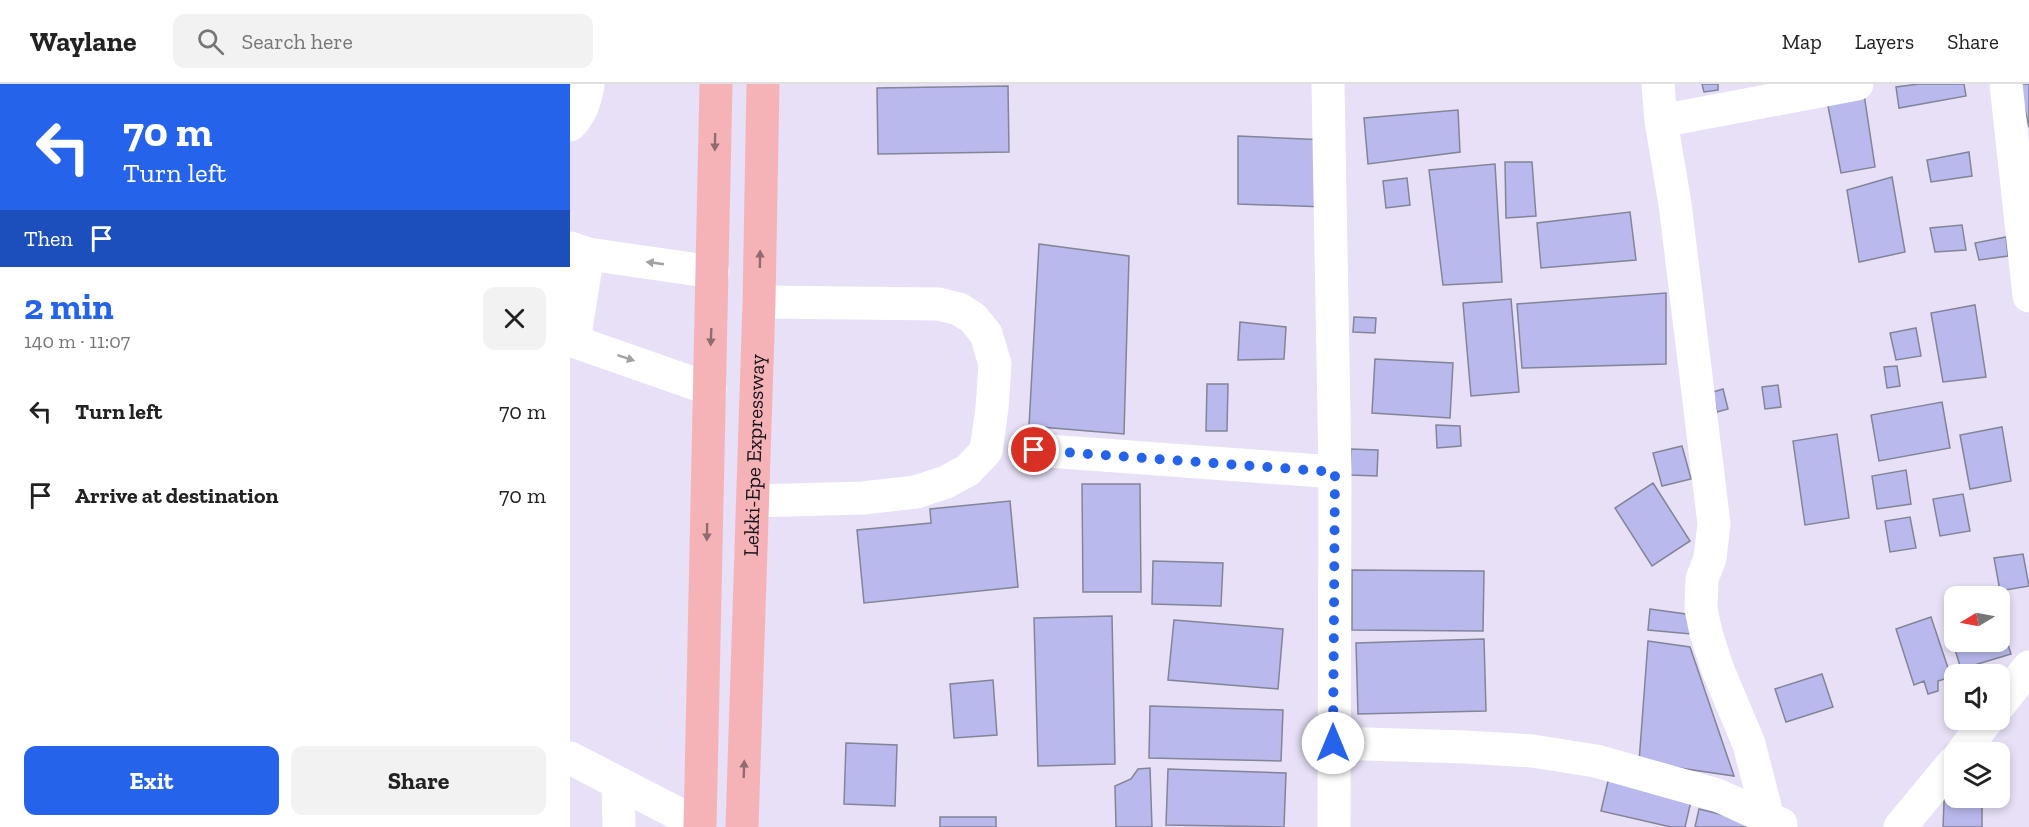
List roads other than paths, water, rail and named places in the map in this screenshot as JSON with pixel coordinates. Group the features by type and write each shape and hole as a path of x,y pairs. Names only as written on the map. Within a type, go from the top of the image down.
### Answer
{"highway":[{"path":"700,826 716,84"},
{"name":"Lekki-Epe Expressway","path":"742,827 759,302 763,84"}],"street":[{"path":"570,125 576,119 586,96 588,84"},
{"path":"1328,84 1335,472 1334,827"},
{"path":"1658,84 1714,524 1710,558 1702,579 1701,609 1718,670 1749,744 1778,823"},
{"path":"1661,121 1857,84"},
{"path":"2006,84 2029,296"},
{"path":"710,389 572,340 579,251 713,272"},
{"path":"753,501 863,498 916,492 946,482 968,470 986,451 995,364 986,334 973,318 959,309 939,304 759,302"},
{"path":"1034,450 1335,472"},
{"path":"2010,691 2029,666"},
{"path":"1970,742 1979,730"},
{"path":"1333,743 1532,751 1596,761 1717,795 1778,823"},
{"path":"570,758 700,826"},
{"path":"1900,827 1944,774"},
{"path":"618,783 619,827"}]}
